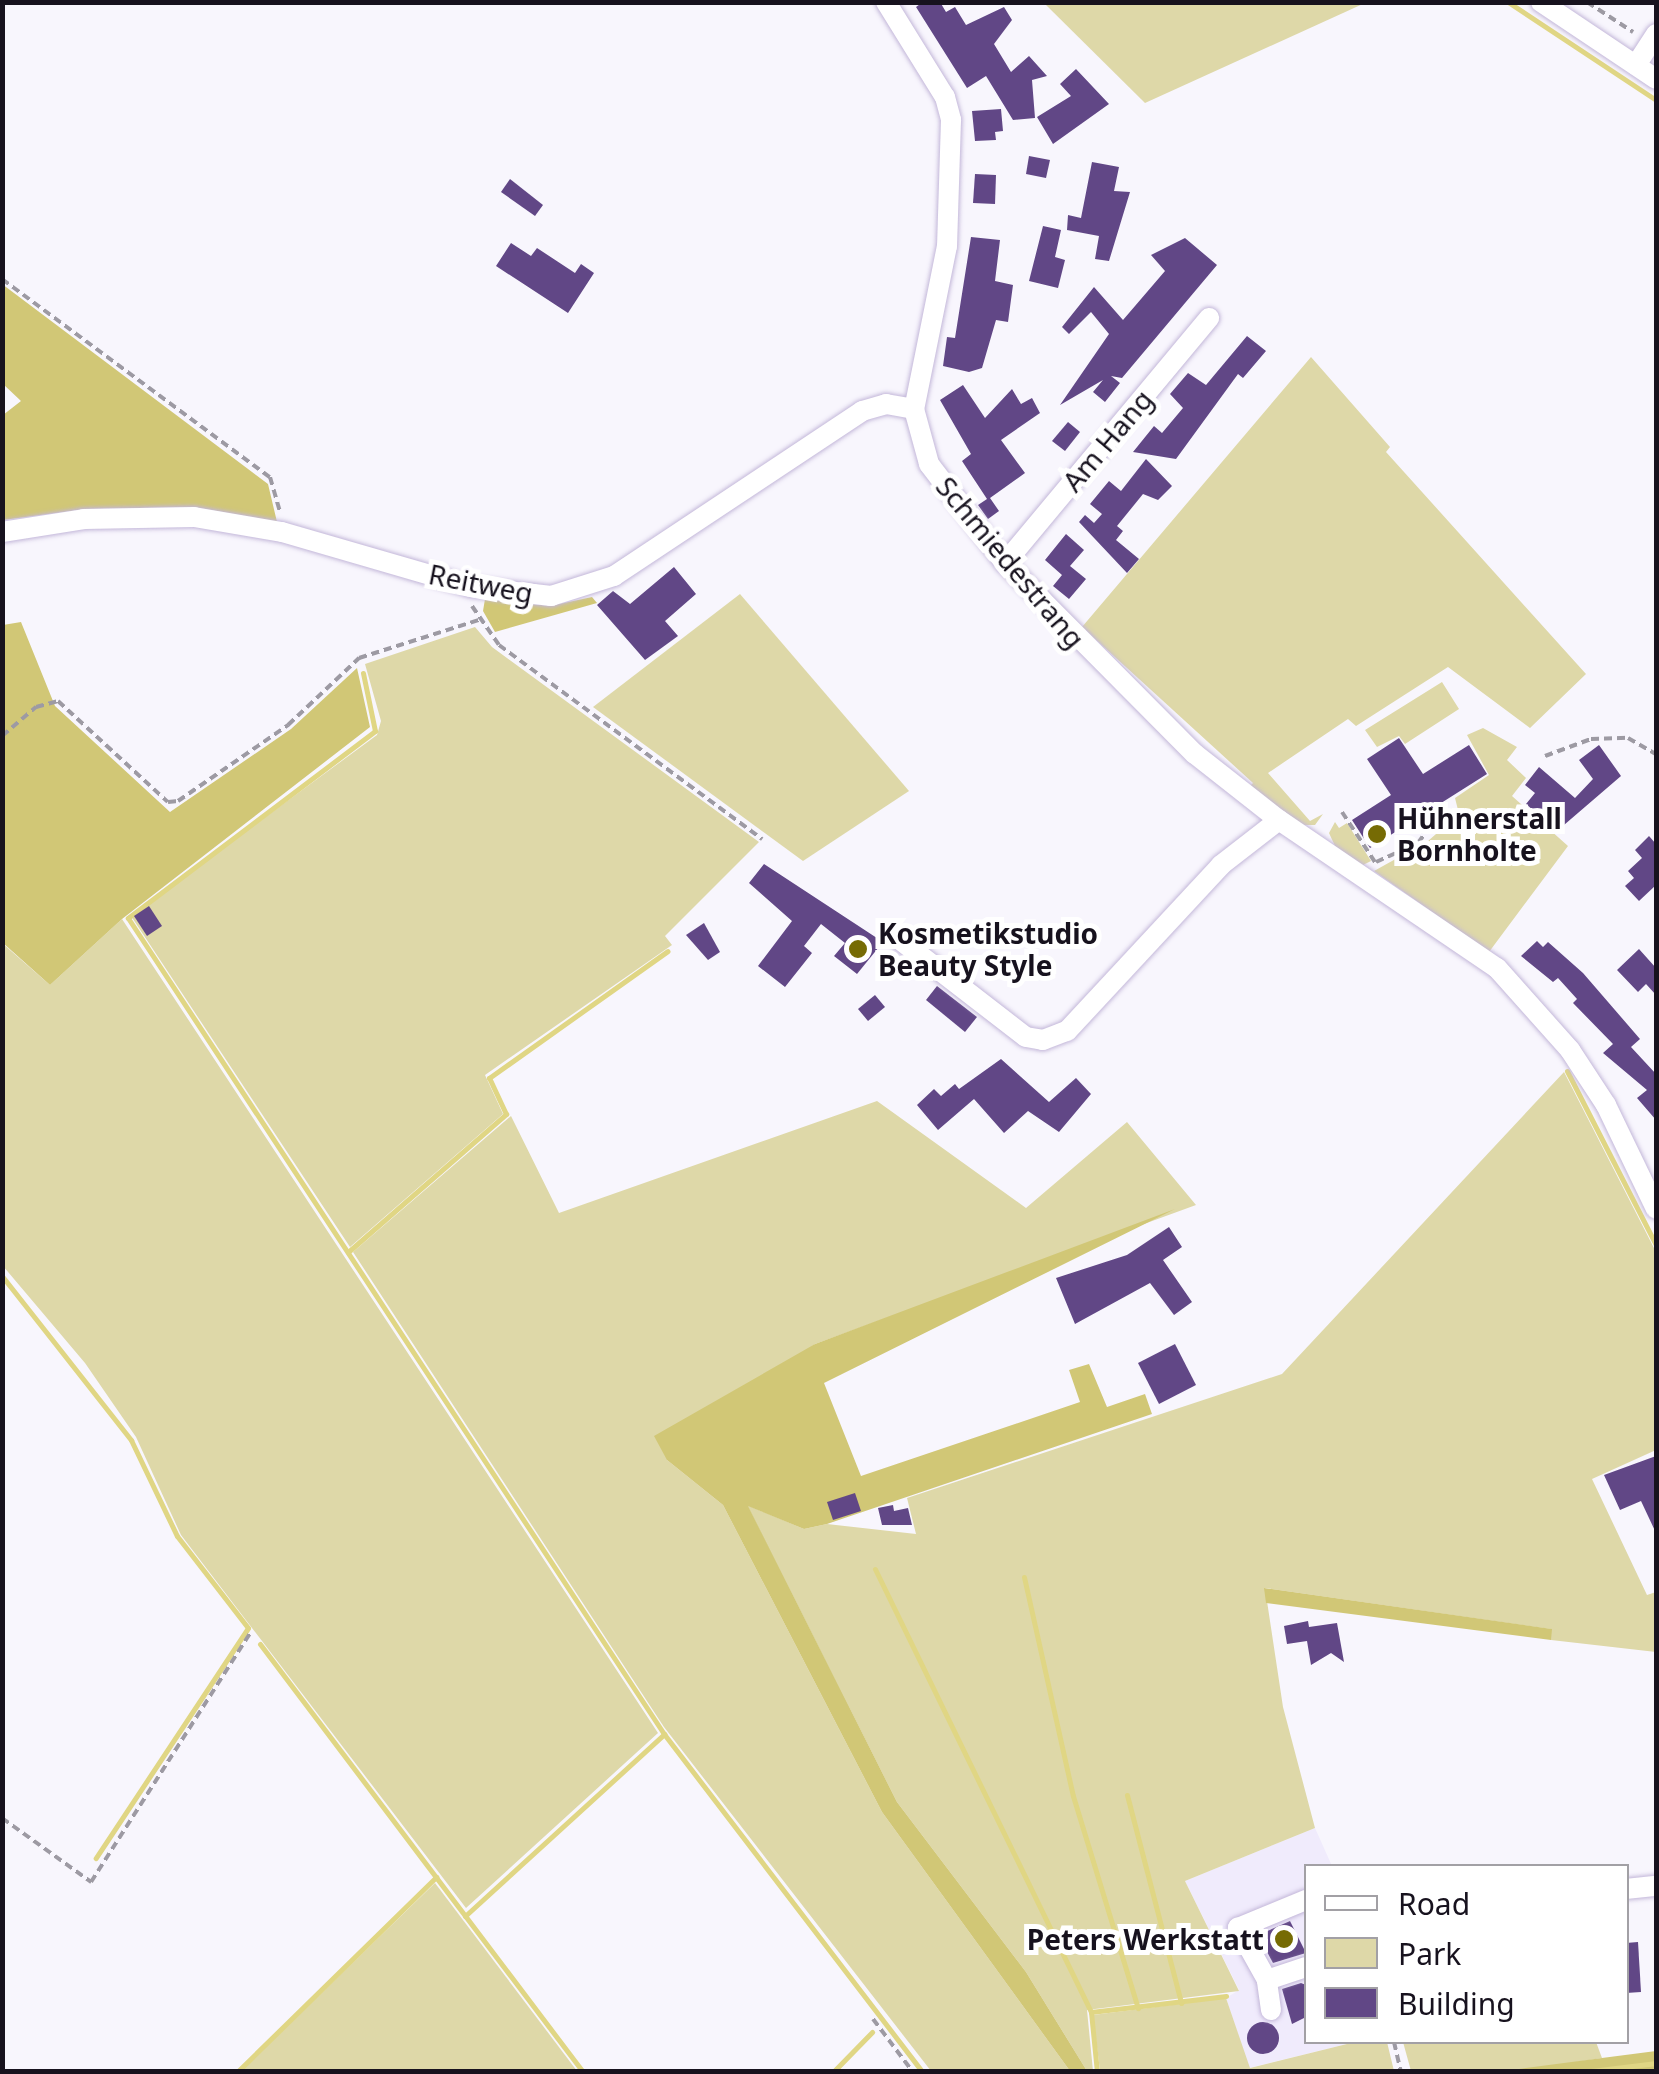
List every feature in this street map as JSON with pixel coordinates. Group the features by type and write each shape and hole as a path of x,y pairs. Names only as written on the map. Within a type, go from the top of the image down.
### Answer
{"street":[{"name":"Schmiedestrang","path":"886,2 945,97 950,120 947,246 914,409 929,464 1005,562 1181,741 1278,820 1369,869 1498,968 1570,1050 1606,1105 1656,1209"},
{"path":"1541,2 1656,79"},
{"path":"1636,65 1653,39"},
{"name":"Am Hang","path":"1005,562 1209,318"},
{"name":"Reitweg","path":"2,532 84,520 194,516 282,532 471,587 551,596 614,576 862,410 886,404 914,409"},
{"path":"899,939 1026,1037 1043,1040 1067,1031 1221,865 1278,820"},
{"path":"1629,1889 1656,1886"},
{"path":"1270,2010 1267,1980 1238,1928 1304,1901"},
{"path":"1267,1980 1304,1968"}],"path":[{"path":"1587,2 1653,39"},
{"path":"2,279 270,477 282,532"},
{"path":"471,587 479,620 499,645 762,839"},
{"path":"2,736 36,707 58,701 168,802 178,801 288,725 359,658 479,620"},
{"path":"1545,756 1590,738 1628,738 1656,754"},
{"path":"1342,812 1369,869 1418,843 1428,829 1420,816"},
{"path":"2,1818 91,1882 251,1632"},
{"path":"873,2019 913,2072"},
{"path":"1394,2044 1401,2072"}],"shaded area":[{"path":"2,284 268,484 277,522 193,507 86,509 3,520 3,415 21,401 3,384"},
{"path":"592,597 597,603 495,632 483,611 485,599 550,606"},
{"path":"21,622 55,706 170,812 291,729 357,668 370,727 122,919 50,985 3,943 3,625"},
{"path":"1175,1209 824,1383 861,1476 1080,1402 1069,1370 1089,1364 1107,1407 1145,1394 1152,1414 827,1524 804,1529 748,1506 897,1802 1026,1972 1087,2071 1070,2071 882,1812 723,1505 667,1460 654,1436 815,1344"},
{"path":"1264,1588 1552,1629 1551,1640 1266,1603"},
{"path":"1315,1828 1331,1864 1304,1864 1304,2044 1347,2044 1249,2068 1226,1998 1239,1990 1185,1881"},
{"path":"1656,2051 1656,2070 1519,2069 1602,2058"}],"green space":[{"path":"1044,3 1365,3 1145,103"},
{"path":"1311,357 1390,447 1386,452 1586,674 1530,728 1448,667 1356,726 1348,719 1268,773 1310,821 1323,814 1315,825 1298,825 1248,788 1253,783 1082,627"},
{"path":"740,594 909,791 803,861 593,707"},
{"path":"475,627 492,647 759,842 665,936 672,945 485,1075 503,1114 350,1247 131,916 377,735 381,721 365,664"},
{"path":"1442,682 1459,709 1405,744 1399,736 1377,747 1365,730"},
{"path":"1483,728 1517,747 1507,760 1526,778 1512,796 1568,846 1489,952 1374,871 1428,841 1459,814 1455,798 1489,775 1467,735"},
{"path":"1335,822 1339,828 1347,823 1371,861 1363,865 1335,846 1329,833"},
{"path":"122,919 658,1733 466,1908 181,1535 136,1437 85,1363 3,1266 2,943 50,985"},
{"path":"1564,1072 1656,1252 1656,1450 1592,1479 1647,1595 1656,1592 1656,1652 1551,1640 1551,1629 1265,1588 1283,1707 1315,1828 1185,1881 1239,1991 1087,2010 1093,2071 1087,2071 1026,1972 897,1802 747,1505 804,1529 827,1524 916,1534 907,1498 1282,1374"},
{"path":"877,1101 1026,1208 1127,1122 1196,1205 815,1344 667,1460 723,1505 882,1812 1070,2071 931,2071 664,1727 353,1252 511,1116 559,1213"},
{"path":"435,1883 577,2071 241,2071"},
{"path":"1226,1998 1250,2068 1347,2044 1387,2044 1394,2071 1100,2071 1093,2015"},
{"path":"1404,2044 1597,2044 1602,2058 1520,2071 1411,2071"}],"building":[{"path":"923,2 940,2 946,12 955,7 966,25 1004,7 1012,20 994,44 1011,72 1029,56 1047,76 1032,80 1035,118 1013,120 986,76 967,88 916,7"},
{"path":"1076,69 1109,104 1053,144 1037,117 1071,96 1060,84"},
{"path":"1001,109 1003,131 995,132 996,140 975,141 972,111"},
{"path":"1029,156 1050,160 1046,178 1026,174"},
{"path":"1092,162 1119,167 1114,191 1130,192 1109,261 1095,259 1099,236 1067,230 1068,215 1081,218"},
{"path":"975,174 996,175 995,204 973,203"},
{"path":"510,179 543,205 535,216 501,192"},
{"path":"1043,226 1061,230 1055,257 1065,260 1058,288 1029,281"},
{"path":"971,237 1000,240 995,281 1013,285 1008,322 996,320 982,368 969,372 943,366 947,337 955,338"},
{"path":"1185,238 1217,265 1122,378 1111,376 1120,383 1105,402 1093,392 1103,380 1060,405 1109,334 1091,312 1069,334 1062,327 1094,287 1123,320 1165,271 1151,255"},
{"path":"511,243 531,256 537,248 575,273 581,264 594,273 568,313 496,266"},
{"path":"1247,336 1266,351 1243,378 1238,374 1176,459 1133,452 1154,426 1162,433 1183,408 1170,394 1188,373 1206,385"},
{"path":"963,385 985,418 1012,389 1021,404 1032,398 1040,413 1001,440 1025,473 990,498 999,511 988,519 978,505 987,499 962,461 971,454 940,400"},
{"path":"1068,422 1080,432 1065,451 1052,441"},
{"path":"1146,459 1172,486 1158,500 1143,494 1117,526 1123,531 1116,540 1139,559 1127,573 1079,522 1085,515 1094,523 1102,514 1090,504 1109,481 1121,491"},
{"path":"1066,534 1084,550 1070,566 1086,579 1069,599 1053,586 1062,575 1045,560"},
{"path":"674,567 696,594 665,621 678,636 645,660 597,605 613,591 630,604"},
{"path":"1399,738 1423,774 1469,745 1487,774 1370,848 1352,820 1391,795 1367,759"},
{"path":"1599,745 1621,776 1557,831 1526,804 1535,793 1525,785 1539,767 1575,798 1593,779 1579,760"},
{"path":"1649,836 1656,844 1656,885 1639,901 1625,886 1634,878 1628,871 1642,858 1635,850"},
{"path":"764,864 883,942 857,974 834,956 845,943 821,924 804,946 812,953 785,987 758,966 792,921 749,883"},
{"path":"149,906 162,926 147,936 134,916"},
{"path":"704,923 720,952 708,960 686,935"},
{"path":"1537,941 1543,947 1548,942 1583,973 1640,1039 1631,1047 1656,1074 1656,1120 1637,1098 1647,1090 1603,1053 1613,1044 1573,1003 1577,999 1558,978 1553,982 1521,956"},
{"path":"1639,949 1656,968 1656,995 1646,984 1638,992 1617,970"},
{"path":"937,986 977,1017 965,1032 926,1000"},
{"path":"875,995 885,1007 868,1021 858,1009"},
{"path":"1001,1059 1049,1102 1076,1078 1091,1094 1059,1132 1028,1111 1004,1133 974,1099 938,1130 917,1105 934,1089 941,1096 955,1084 959,1089"},
{"path":"1169,1227 1182,1247 1163,1260 1192,1302 1174,1315 1150,1283 1075,1324 1056,1278 1127,1255"},
{"path":"1175,1344 1196,1385 1159,1404 1138,1363"},
{"path":"1656,1456 1656,1533 1641,1501 1620,1510 1604,1475"},
{"path":"855,1493 861,1511 833,1520 827,1502"},
{"path":"893,1505 894,1511 908,1508 912,1525 882,1525 878,1508"},
{"path":"1308,1621 1309,1627 1337,1623 1344,1662 1331,1653 1311,1665 1307,1641 1287,1644 1284,1626"},
{"path":"1290,1921 1304,1954 1273,1963 1258,1935"},
{"path":"1638,1942 1641,1992 1629,1993 1629,1943"},
{"path":"1304,1984 1304,2018 1292,2024 1282,1989"},
{"path":"1263,2022 1275,2026 1279,2038 1275,2050 1263,2054 1251,2050 1247,2038 1251,2026"}],"waterway":[{"path":"1508,2 1656,100"},
{"path":"363,673 375,731 128,918 664,1734"},
{"path":"348,1252 506,1114 489,1078 668,951"},
{"path":"1567,1071 1656,1245"},
{"path":"2,1276 131,1440 177,1536 248,1628 96,1858"},
{"path":"875,1569 1091,2012 1097,2072"},
{"path":"1024,1577 1073,1796 1138,2008"},
{"path":"260,1644 583,2072"},
{"path":"465,1916 664,1734 922,2072"},
{"path":"1127,1795 1181,2003"},
{"path":"237,2072 436,1877"},
{"path":"1091,2012 1226,1996"},
{"path":"833,2072 872,2032"},
{"path":"1583,2072 1656,2063"}],"place":[{"name":"Hühnerstall Bornholte","path":"1377,834"},
{"name":"Kosmetikstudio Beauty Style","path":"858,949"},
{"name":"Peters Werkstatt","path":"1284,1939"}]}
